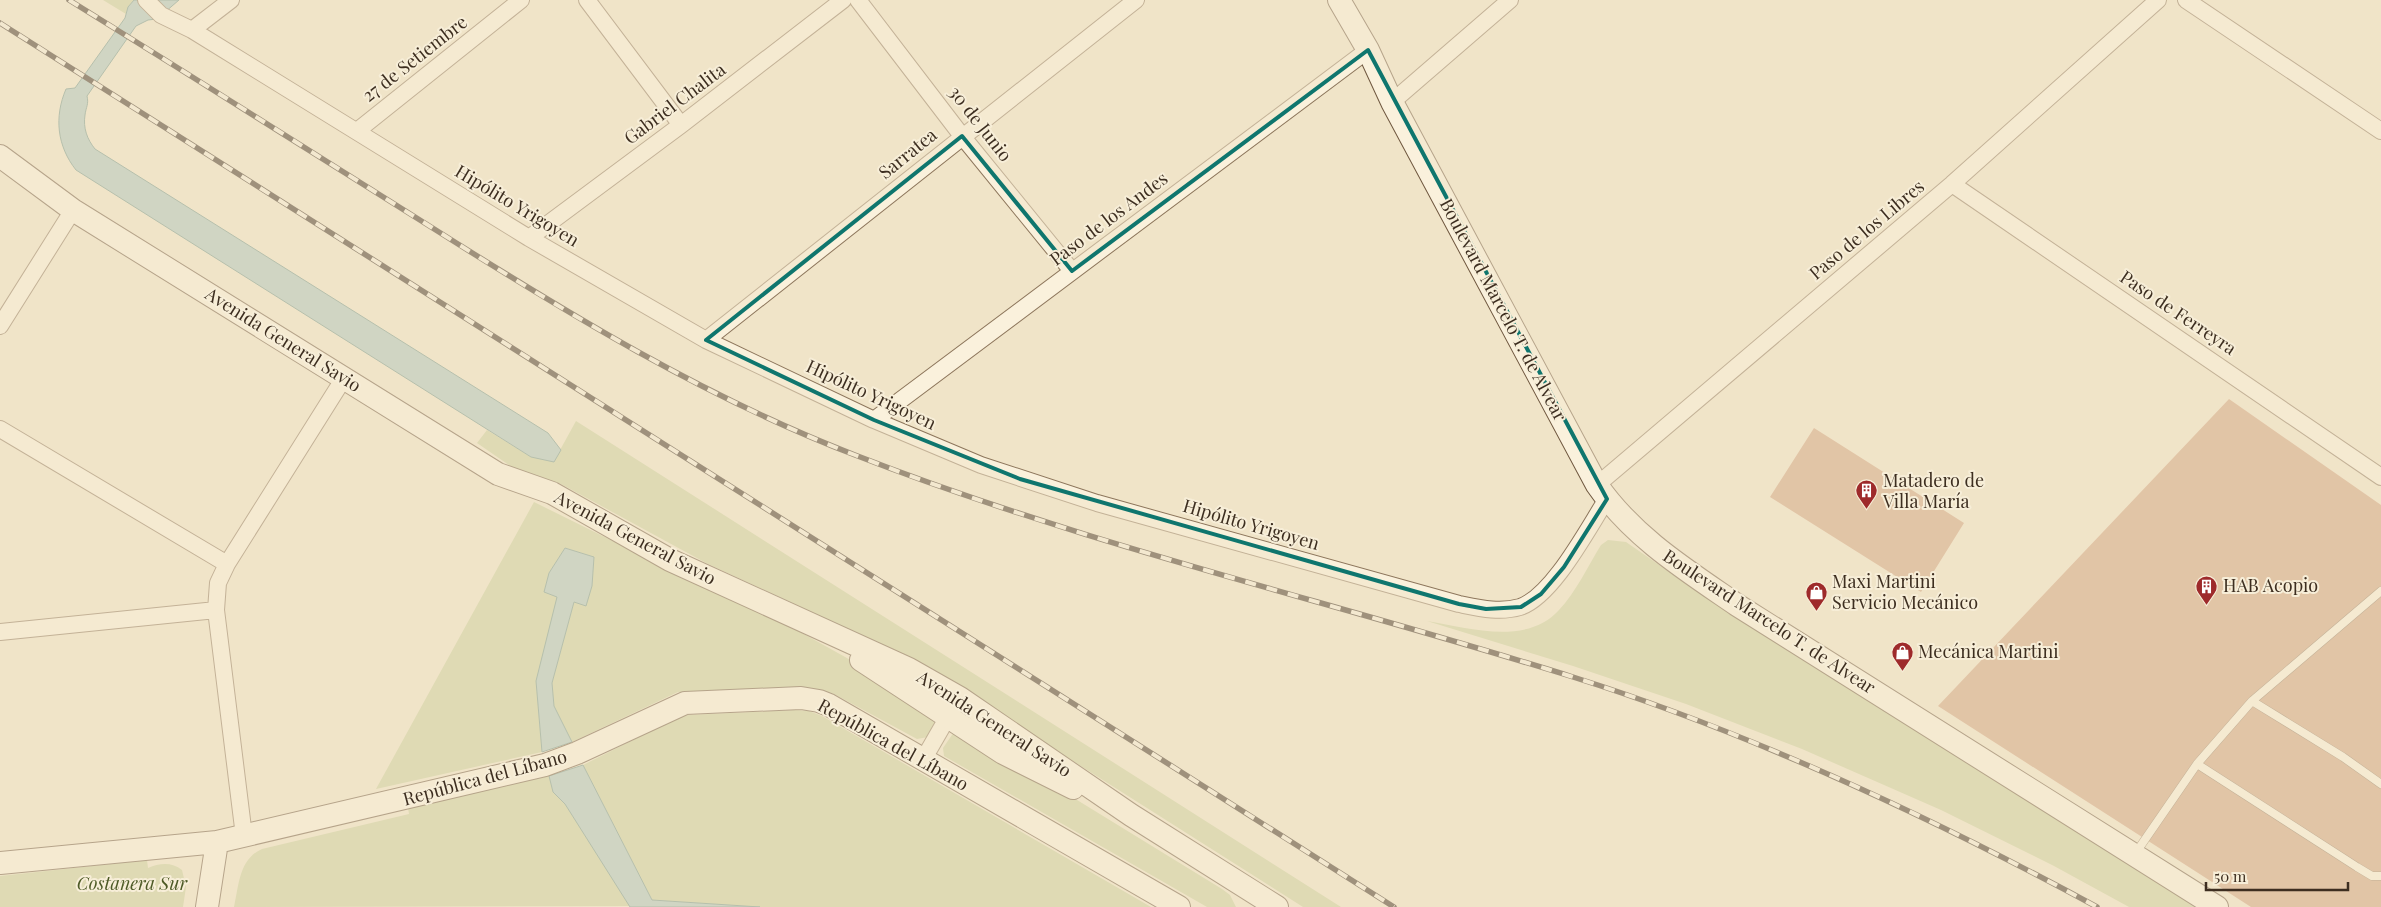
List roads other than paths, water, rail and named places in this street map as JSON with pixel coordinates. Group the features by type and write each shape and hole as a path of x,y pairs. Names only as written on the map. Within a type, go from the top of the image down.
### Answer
{"main road":[{"name":"Boulevard Marcelo T. de Alvear","path":"1339,0 1368,50 1392,102 1602,492 1621,517 1690,574 2217,907"},
{"name":"Avenida General Savio","path":"0,156 73,210 498,474 552,493 670,560 776,610 869,664 954,707 1022,764 1131,815 1267,904"},
{"name":"República del Líbano","path":"0,863 217,842 545,765 577,753 685,703 801,698 819,701 829,706 1179,907"},
{"path":"208,904 217,842"}],"street":[{"name":"Hipólito Yrigoyen","path":"146,0 161,15 192,30 529,238 706,340 874,420 981,465 1097,503 1459,604 1486,609 1506,610 1521,607 1541,594 1564,567 1602,492"},
{"path":"192,30 232,0"},
{"name":"27 de Setiembre","path":"356,131 521,0"},
{"path":"587,0 681,125"},
{"name":"Gabriel Chalita","path":"529,238 681,125 843,0"},
{"name":"30 de Junio","path":"858,0 962,136 1072,271"},
{"name":"Sarratea","path":"706,340 1136,0"},
{"path":"1392,102 1510,0"},
{"name":"Paso de los Libres","path":"1602,492 2158,0"},
{"path":"2186,0 2381,131"},
{"name":"Paso de los Andes","path":"874,420 1368,50"},
{"name":"Paso de Ferreyra","path":"1952,184 2381,477"},
{"path":"0,326 73,210"},
{"path":"244,836 216,610 218,583 227,564 344,378"},
{"path":"0,429 227,564"},
{"path":"0,632 216,610"},
{"path":"923,760 954,707"}],"lane":[{"path":"2134,856 2197,764 2252,701 2381,591"},
{"path":"2252,701 2381,784"},
{"path":"2197,764 2357,867 2372,876 2381,876"}],"water":[{"path":"134,0 179,0 157,19 148,20 136,26 87,96 85,129 95,149 548,433 561,450 554,462 531,457 76,170 65,151 59,131 62,100 66,89 75,88 125,18 128,7"},
{"path":"565,548 594,557 592,586 586,606 574,602 552,683 554,706 572,742 542,752 536,681 557,597 544,592 549,573"},
{"path":"583,765 652,900 760,907 630,907 565,804 553,792 549,776"}],"railway":[{"path":"69,0 585,322 690,380 799,432 943,488 1032,518 1573,677 1708,724 1775,751 1906,810 1971,841 2097,907"},
{"path":"0,23 1394,907"}],"place":[{"name":"Matadero de Villa María","path":"1867,510"},
{"name":"HAB Acopio","path":"2207,605"},
{"name":"Maxi Martini Servicio Mecánico","path":"1816,611"},
{"name":"Mecánica Martini","path":"1902,671"}],"park label":[{"name":"Costanera Sur","path":"132,884"}]}
